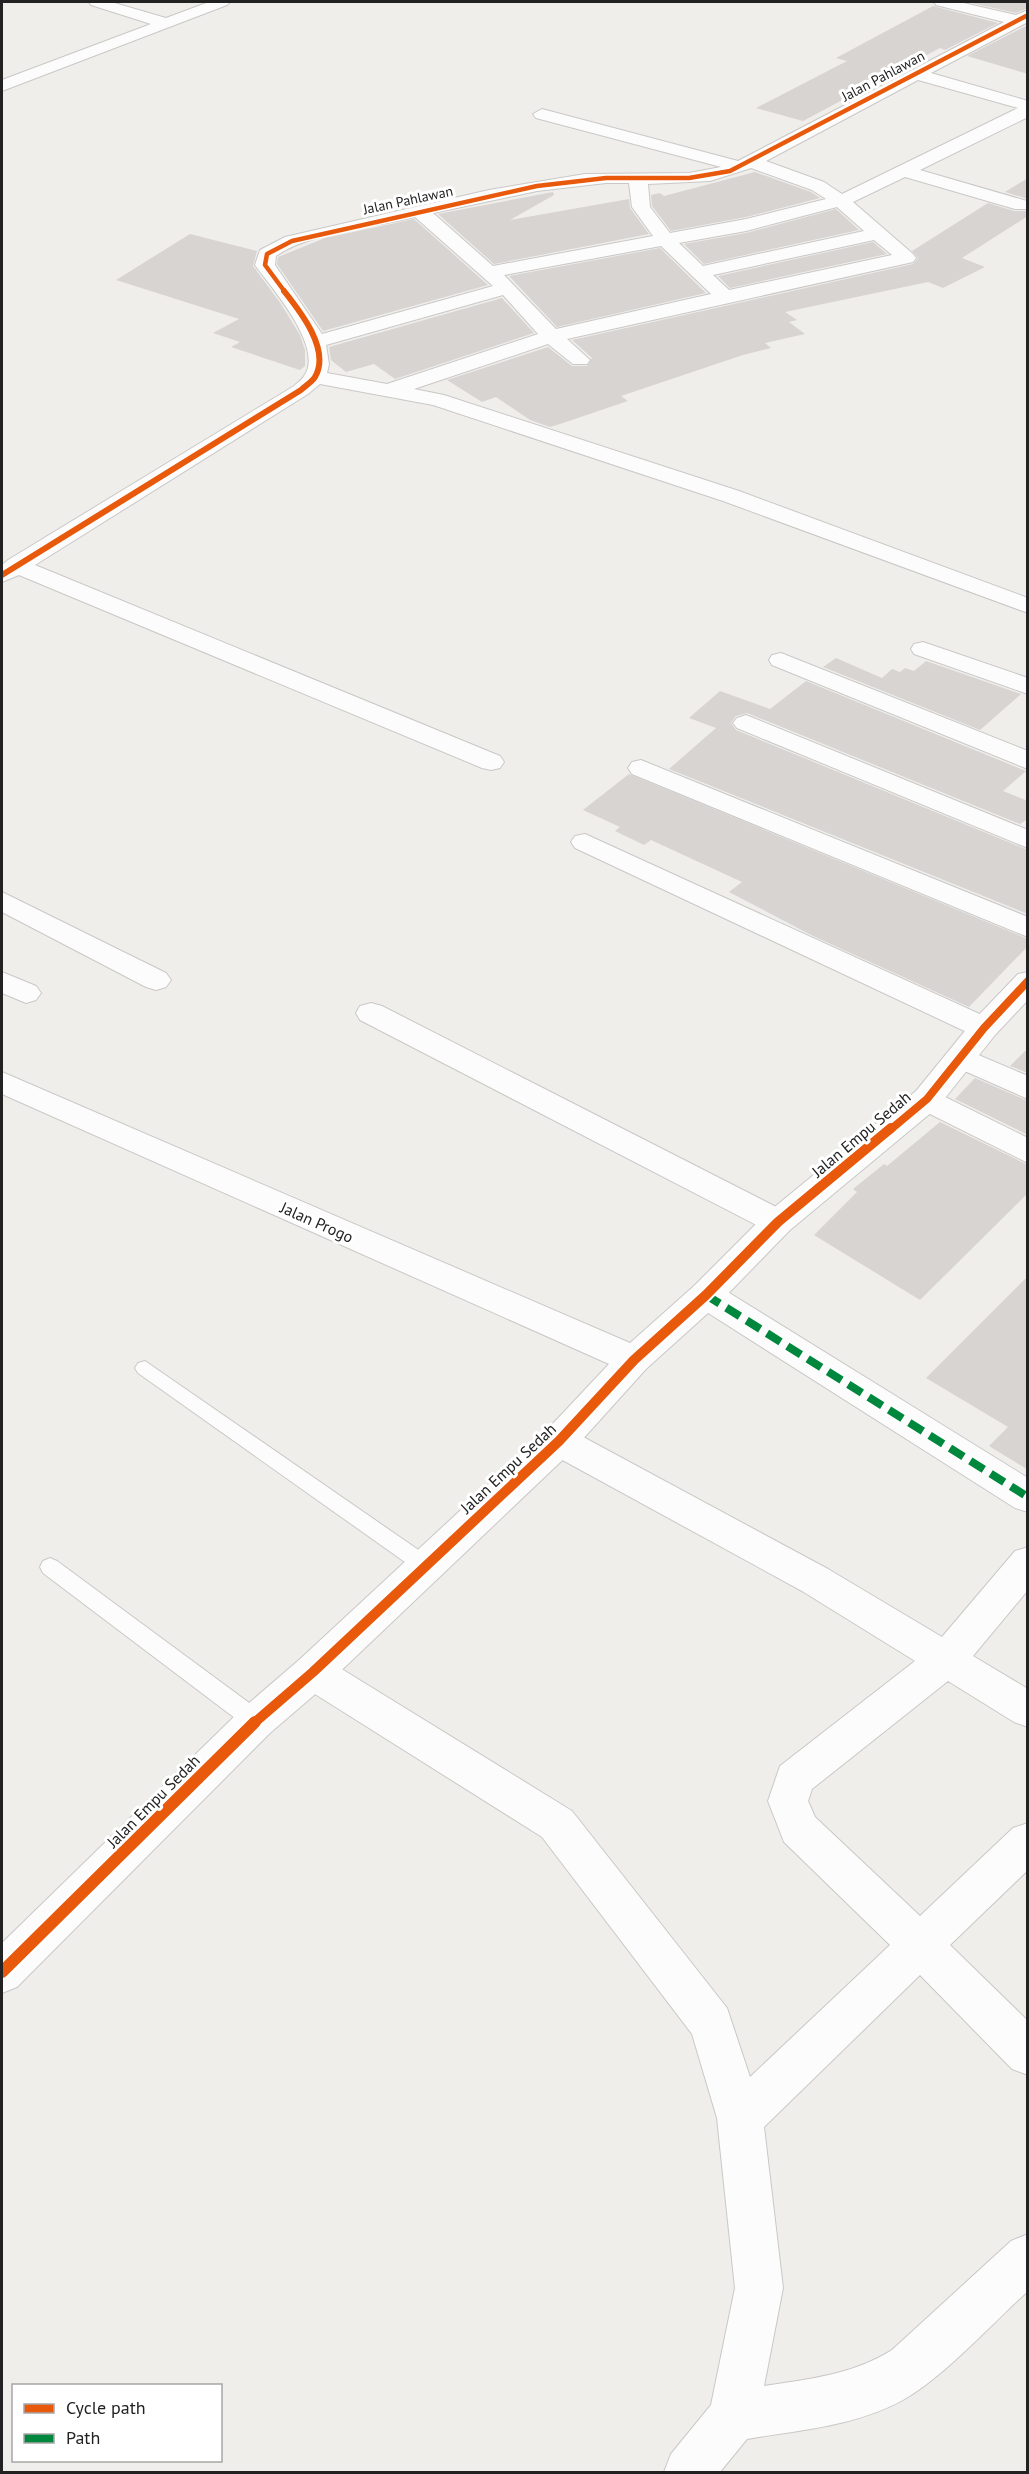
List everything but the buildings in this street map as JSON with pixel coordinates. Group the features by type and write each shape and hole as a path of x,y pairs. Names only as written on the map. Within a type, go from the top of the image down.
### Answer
{"street":[{"path":"96,2 166,23"},
{"path":"2,86 222,2"},
{"path":"941,2 1022,17"},
{"name":"Jalan Pahlawan","path":"315,376 318,367 316,342 307,324 265,265 267,254 278,246 419,211 563,182 598,178 703,178 745,165 1022,17"},
{"path":"915,74 1024,114"},
{"path":"392,389 551,336 906,258 841,201 818,186 745,165 542,114"},
{"path":"489,272 746,225 841,201 1024,114"},
{"path":"905,171 1021,205"},
{"path":"638,179 641,207 666,241 697,273 725,297"},
{"path":"419,211 507,288 551,336 580,360"},
{"path":"697,273 876,234"},
{"path":"316,342 507,288"},
{"path":"9,570 301,390 315,376 437,399 731,496 1028,606"},
{"path":"9,570 491,762"},
{"path":"923,648 1028,687"},
{"path":"781,660 1028,760"},
{"path":"746,723 1028,840"},
{"path":"641,768 1028,928"},
{"path":"585,842 984,1028"},
{"path":"2,901 156,980"},
{"name":"Jalan Empu Sedah","path":"2,1972 256,1720 313,1672 560,1441 634,1360 706,1295 778,1222 927,1099 984,1028 1025,986"},
{"path":"371,1013 778,1222"},
{"path":"962,1058 1028,1089"},
{"name":"Jalan Progo","path":"2,1082 634,1360"},
{"path":"927,1099 1028,1152"},
{"path":"706,1295 1028,1497"},
{"path":"560,1441 815,1580 1028,1710"},
{"path":"1028,1562 947,1659 794,1779 788,1802 799,1829 1028,2053"},
{"path":"313,1672 557,1824 711,2023 741,2118 759,2288 733,2416 689,2472"},
{"path":"741,2118 1028,1842"},
{"path":"733,2416 842,2398 884,2383 909,2367 1028,2258"}],"lane":[{"path":"145,1368 426,1566"},
{"path":"50,1567 256,1720"}],"marked path":[{"path":"706,1295 1028,1497"}],"cycle path":[{"path":"2,575 301,390 315,377 319,364 312,334 293,302 265,265 267,254 278,246 320,233 489,195 561,182 606,178 689,178 730,171 1028,15"},
{"path":"2,1972 256,1721 313,1672 559,1441 634,1360 706,1295 778,1222 927,1099 984,1028 1028,981"}]}
